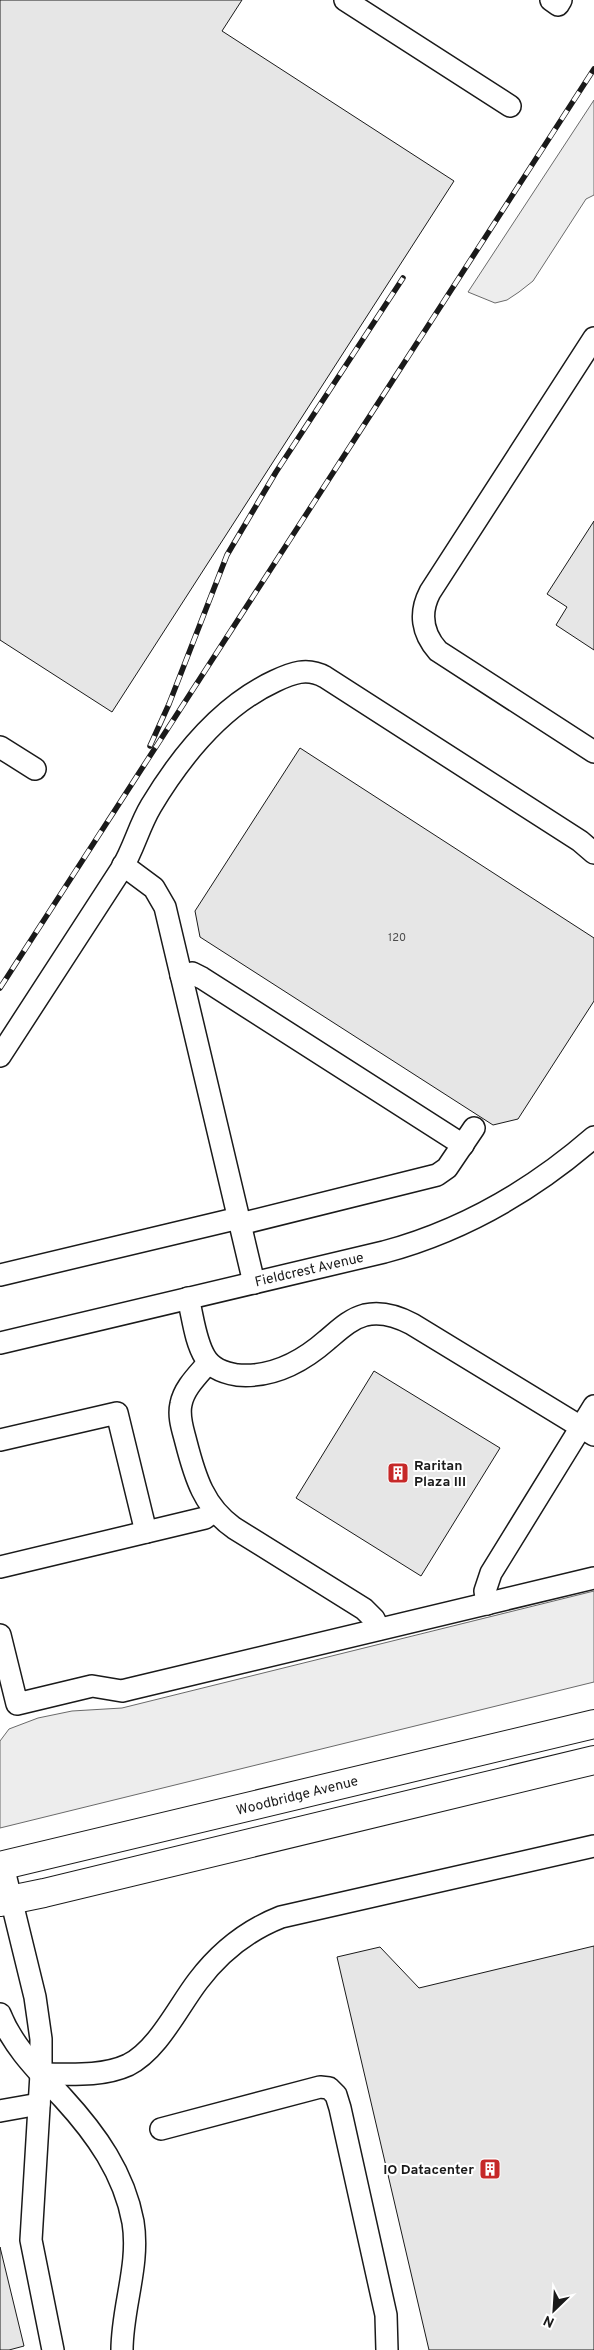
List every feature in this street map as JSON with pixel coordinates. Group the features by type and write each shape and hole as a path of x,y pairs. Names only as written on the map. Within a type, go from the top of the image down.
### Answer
{"main road":[{"name":"Woodbridge Avenue","path":"1,1866 594,1724"},
{"path":"5,1900 594,1760"}],"street":[{"path":"345,0 510,106"},
{"path":"551,0 558,5 561,0"},
{"path":"594,338 430,592 423,615 425,630 438,651 594,752"},
{"path":"0,1056 123,865 150,807 173,774 209,729 233,706 256,690 296,672 305,671 325,677 580,841 594,853"},
{"path":"0,747 35,769"},
{"path":"123,865 159,894 165,907 254,1282"},
{"path":"0,1275 430,1178 447,1168 468,1136 202,978 192,973 181,974"},
{"name":"Fieldcrest Avenue","path":"0,1343 384,1252 434,1236 516,1195 591,1146"},
{"path":"188,1298 201,1351 208,1363 232,1374 268,1373 301,1359 358,1317 375,1314 392,1315 412,1324 587,1431"},
{"path":"208,1363 183,1397 180,1418 196,1480 214,1511 234,1528 359,1605 374,1619 379,1629"},
{"path":"487,1604 486,1590 491,1573 587,1431 594,1406"},
{"path":"0,1440 117,1412 146,1532"},
{"path":"0,1567 205,1518 214,1511"},
{"path":"0,1635 17,1704 92,1686 122,1691 594,1578"},
{"path":"42,2074 102,2072 127,2065 136,2060 152,2045 208,1969 233,1944 258,1926 291,1914 594,1846"},
{"path":"1,1866 5,1900 38,2011 42,2074 31,2240 53,2350"},
{"path":"0,2014 15,2043 93,2135 115,2166 127,2193 133,2224 134,2250 122,2335 122,2350"},
{"path":"161,2128 320,2088 330,2088 336,2095 340,2108 386,2315 388,2350"},
{"path":"0,2110 39,2104"}],"shaded area":[{"path":"594,100 594,195 586,199 533,281 519,292 507,300 495,303 468,292"},
{"path":"594,1591 594,1682 0,1828 0,1741 9,1729 38,1718 72,1711 122,1708"}],"building":[{"path":"0,0 242,0 222,31 454,181 112,712 0,640"},
{"path":"594,521 594,650 556,625 567,607 547,594"},
{"path":"300,748 594,938 594,1001 518,1119 493,1125 200,937 195,911"},
{"name":"Raritan Plaza III","path":"374,1371 500,1448 421,1576 296,1498"},
{"name":"IO Datacenter","path":"594,1946 594,2350 429,2350 337,1957 380,1947 419,1988"},
{"path":"0,2247 24,2346 9,2350 0,2350"}],"railway":[{"path":"0,988 594,69"},
{"path":"150,746 169,704 227,555 276,472 403,278"}],"place":[{"name":"Raritan Plaza III","path":"398,1473"},
{"name":"IO Datacenter","path":"490,2169"}]}
